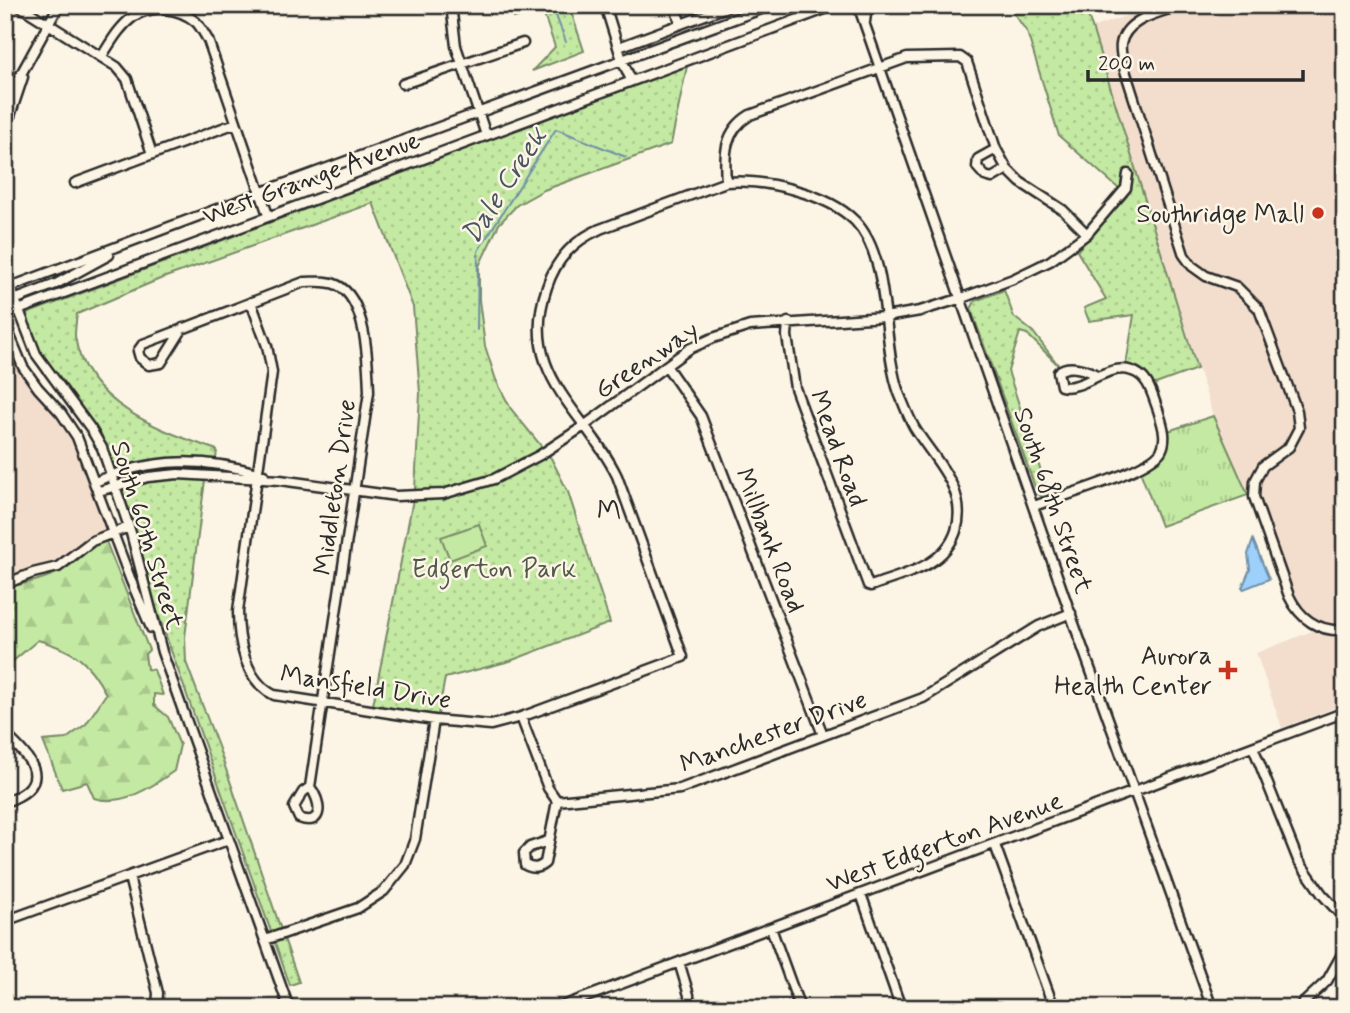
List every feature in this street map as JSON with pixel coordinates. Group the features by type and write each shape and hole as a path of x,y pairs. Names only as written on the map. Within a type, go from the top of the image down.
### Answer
{"street":[{"path":"18,5 117,67 127,79 152,154"},
{"path":"5,108 59,5"},
{"path":"451,5 452,24 461,64 486,135"},
{"path":"605,5 631,80"},
{"path":"674,5 681,24"},
{"path":"619,47 732,5"},
{"name":"West Grange Avenue","path":"7,291 262,192 772,5"},
{"name":"West Grange Avenue","path":"5,313 836,5"},
{"name":"South 68th Street","path":"858,5 1070,612 1212,1008"},
{"path":"865,25 867,5"},
{"path":"1181,5 1141,19 1128,30 1121,44 1122,61 1184,255 1192,266 1206,276 1237,286 1259,309 1297,411 1299,428 1289,447 1263,467 1255,481 1254,496 1289,596 1295,609 1321,628 1345,630"},
{"path":"102,56 121,27 135,15 150,10 168,10 185,14 198,24 208,40 268,215"},
{"path":"403,84 523,43"},
{"path":"726,182 729,135 739,122 750,116 907,58 960,57 967,62 996,149 1007,169 1020,182 1063,210 1087,234"},
{"path":"5,82 17,85"},
{"path":"5,131 17,85"},
{"path":"75,183 236,122"},
{"path":"996,149 978,159 977,167 985,176 992,178 1007,169"},
{"name":"Greenway","path":"95,482 111,474 143,465 180,461 207,463 280,480 396,496 443,494 494,480 540,455 689,349 713,338 750,326 885,317 920,311 1013,279 1050,261 1087,234 1126,188 1128,174"},
{"path":"584,426 560,395 543,355 540,313 550,276 559,260 584,236 726,182 747,180 818,197 837,206 856,222 869,242 878,270 885,317"},
{"path":"5,313 14,300 56,284 136,240"},
{"name":"South 60th Street","path":"5,274 7,291 14,300 36,354 102,448 129,527 162,652"},
{"name":"Middleton Drive","path":"251,302 304,282 338,285 351,298 359,316 368,356 369,392 310,787"},
{"path":"183,328 161,363 149,365 140,358 138,351 143,344 183,328 251,302"},
{"name":"Mansfield Drive","path":"251,302 267,346 272,372 238,611 238,631 252,676 261,689 274,695 434,720 491,725 522,717 683,657 617,476 607,456 584,426"},
{"name":"Mead Road","path":"789,322 787,336 795,388 868,585 871,586 925,566 940,556 949,546 959,512 950,477 905,410 891,371 885,317"},
{"name":"South 60th Street","path":"5,324 23,367 61,413 77,438 131,581 162,652 289,1008"},
{"name":"Millbank Road","path":"667,366 701,416 823,735"},
{"path":"1034,506 1144,466 1160,453 1165,437 1164,429 1145,380 1133,371 1123,369 1097,375"},
{"name":"Greenway","path":"99,491 171,474 259,476"},
{"path":"5,583 58,567 92,541 129,527"},
{"name":"Manchester Drive","path":"557,801 680,789 923,698 1039,626 1070,612"},
{"name":"West Edgerton Avenue","path":"557,1008 1345,712"},
{"path":"522,717 548,788 557,801 555,822 548,841"},
{"path":"265,940 358,908 384,891 405,865 415,838 434,720"},
{"path":"5,734 29,758 34,771 30,789 5,802"},
{"path":"1253,747 1298,860 1322,894 1345,919"},
{"path":"5,920 229,840"},
{"path":"995,845 1054,1008"},
{"path":"129,877 158,993 157,1008"},
{"path":"861,894 901,1008"},
{"path":"771,928 800,1008"},
{"path":"1298,1008 1328,981 1345,949"},
{"path":"679,962 689,995 689,1008"}],"shaded area":[{"path":"1156,5 1345,5 1345,704 1282,728 1256,653 1312,631 1298,621 1286,604 1248,495 1213,416 1091,28"},
{"path":"5,338 37,394 63,423 80,453 109,537 89,547 71,566 46,578 5,588"}],"green space":[{"path":"504,5 569,5 584,51 532,71 555,47 542,9 514,18 511,8 506,10"},
{"path":"1008,5 1085,5 1197,369 1153,385 1141,370 1126,365 1134,315 1089,321 1084,308 1106,299 1077,251 1127,196 1059,136 1027,32"},
{"name":"Edgerton Park","path":"687,66 671,144 544,190 517,205 499,224 479,266 479,300 485,346 496,380 511,409 551,458 568,492 610,623 510,661 445,678 438,715 373,705 415,489 420,393 413,307 373,203 160,279 77,314 75,336 81,360 93,380 109,397 150,424 217,450 216,459 184,457 115,467 90,418 36,345 26,314"},
{"path":"1004,290 1014,317 1033,332 1059,366 1027,334 1020,332 1008,371 1049,496 1047,497 1040,496 1036,490 971,309 975,301"},
{"path":"1213,416 1248,495 1161,526 1140,471 1161,455 1168,431"},
{"path":"178,478 205,480 185,637 186,662 219,749 299,982 290,985 151,594 136,532 122,492 123,488 141,482"},
{"path":"479,524 487,546 450,560 441,537"},
{"path":"105,539 149,650 145,654 147,669 154,670 163,695 154,694 154,705 168,717 180,745 174,771 136,794 115,800 94,798 87,782 62,789 43,741 66,739 86,724 106,694 93,673 71,653 38,640 5,670 5,588 54,574"}],"water":[{"path":"1253,540 1269,579 1244,589 1242,588 1250,569 1248,554"}],"waterway":[{"name":"Dale Creek","path":"552,5 566,42"},
{"name":"Dale Creek","path":"477,330 478,251 556,129 626,157"}],"place":[{"name":"Southridge Mall","path":"1318,213"},
{"name":"Aurora Health Center","path":"1228,670"}],"district":[{"name":"M","path":"610,510"}]}
